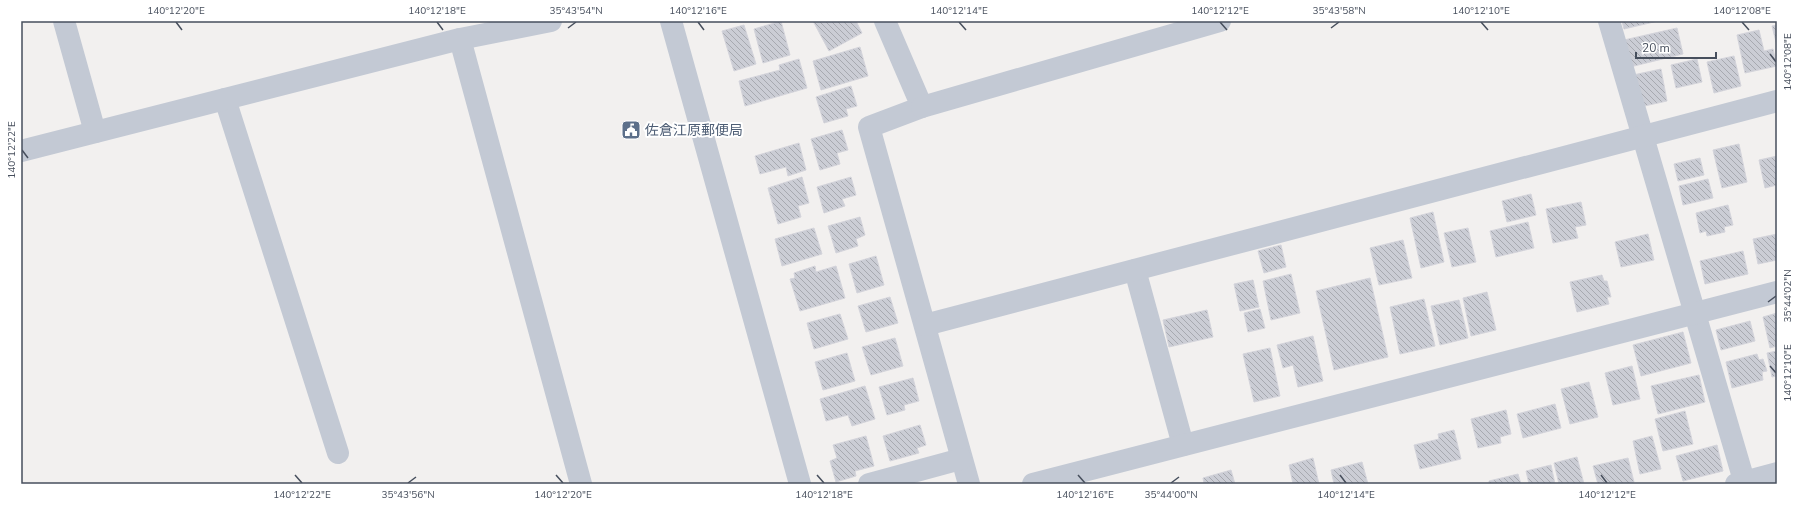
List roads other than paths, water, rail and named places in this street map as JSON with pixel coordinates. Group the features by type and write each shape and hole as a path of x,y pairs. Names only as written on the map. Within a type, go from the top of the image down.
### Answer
{"street":[{"path":"64,21 95,132"},
{"path":"21,151 460,39 552,21"},
{"path":"671,21 800,484"},
{"path":"885,21 922,107"},
{"path":"969,484 926,325 869,126 922,107 1220,21"},
{"path":"1609,21 1695,313 1742,483 1777,473"},
{"path":"460,39 581,484"},
{"path":"225,99 338,453"},
{"path":"926,325 1777,101"},
{"path":"1135,270 1183,446"},
{"path":"1033,484 1777,292"},
{"path":"869,484 961,459"}],"place":[{"name":"佐倉江原郵便局","path":"631,130"}]}
